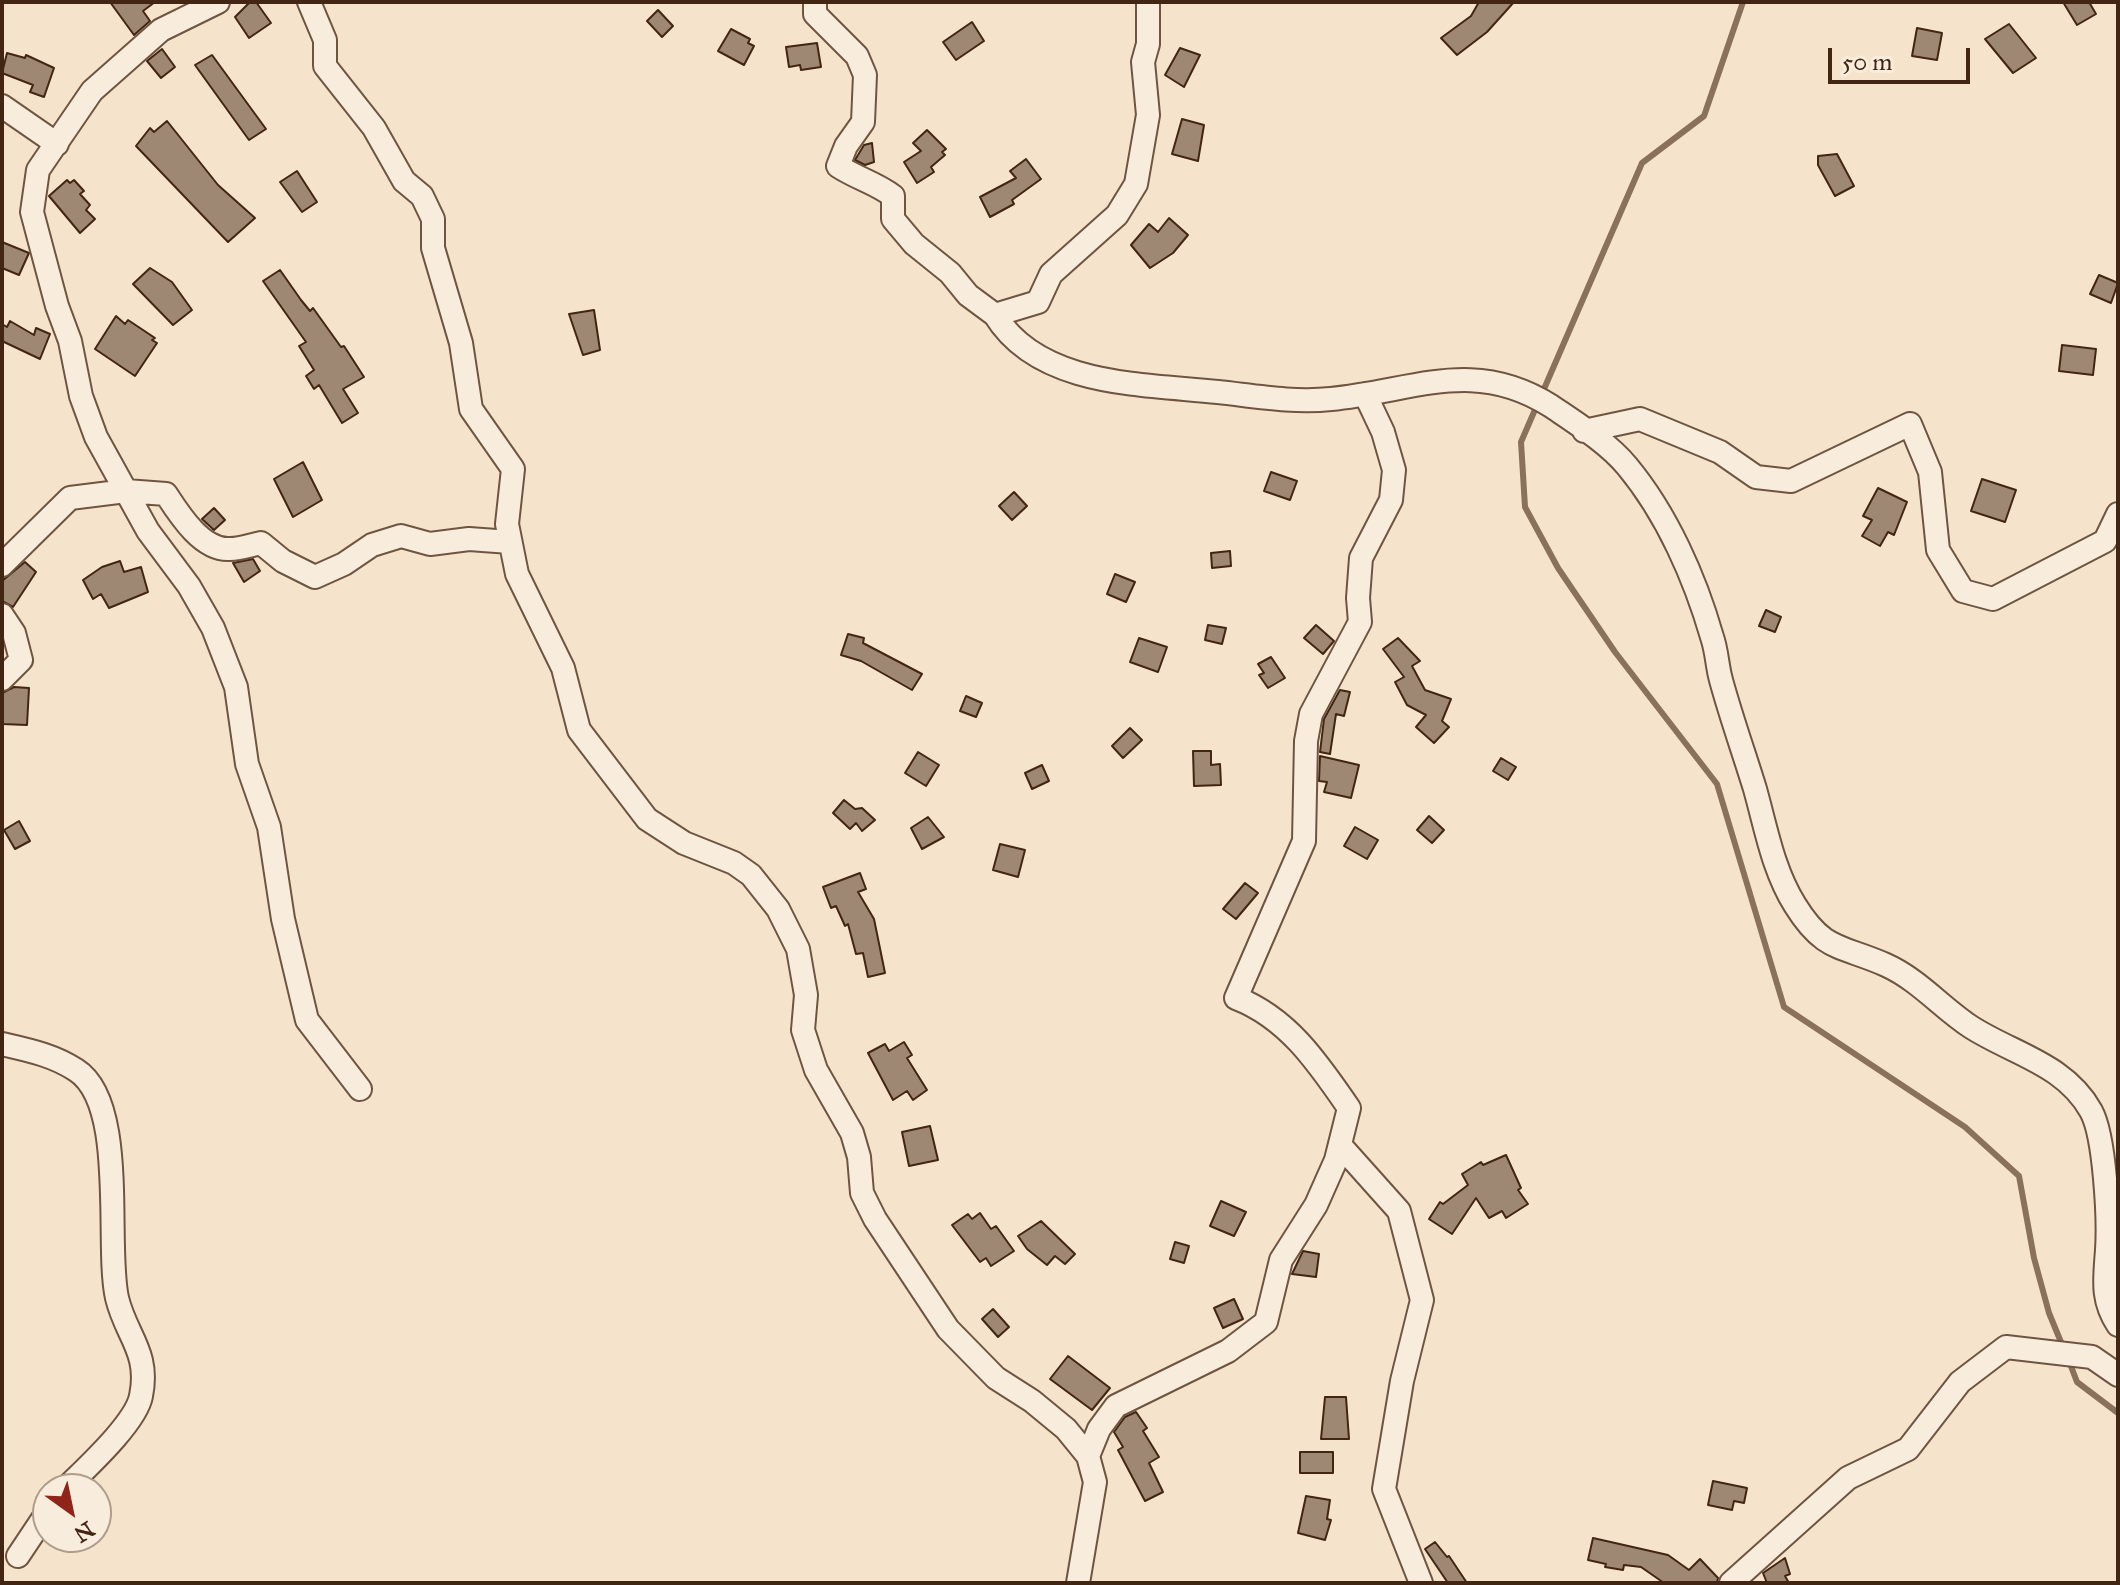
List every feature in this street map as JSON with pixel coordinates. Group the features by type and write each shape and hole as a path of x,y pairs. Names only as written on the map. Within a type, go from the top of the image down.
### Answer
{"street":[{"path":"218,2 161,30 92,91 38,170 32,212 57,306 70,341 81,396 96,437 148,531 189,586 213,628 236,687 247,764 269,827 283,919 307,1020 360,1089"},
{"path":"309,2 325,40 325,66 374,128 404,181 422,196 433,219 433,248 461,343 471,409 513,469 507,524 517,574 568,681 574,720 585,740 647,819 684,843 722,856 751,875 778,909 793,935 806,995 803,1030 816,1070 852,1133 859,1157 862,1193 875,1219 948,1329 996,1378 1032,1401 1066,1429 1088,1456 1095,1482 1078,1583"},
{"path":"815,2 815,14 857,56 865,75 863,122 846,146 838,166 856,178 879,185 893,196 893,219 914,244 950,273 968,295 995,315 1014,342 1079,373 1116,382 1285,399 1329,399 1461,379 1499,383 1525,389 1630,469 1660,516 1689,572 1712,637 1771,852 1792,900 1812,930 1836,948 1886,965 1930,993 1982,1034 2051,1069 2081,1096 2092,1112 2103,1158 2107,1249 2104,1295 2118,1325"},
{"path":"995,315 1038,302 1051,274 1108,225 1131,194 1141,166 1143,127 1148,115 1143,62 1148,44 1148,2"},
{"path":"2,106 57,144"},
{"path":"1088,1456 1099,1429 1116,1406 1228,1351 1266,1322 1281,1260 1316,1205 1340,1145 1349,1108 1322,1069 1263,1008 1236,998 1304,841 1306,741 1311,714 1360,622 1361,558 1391,500 1394,470 1383,432 1365,394"},
{"path":"1584,431 1640,419 1720,452 1756,477 1791,481 1869,440 1910,424 1930,472 1938,550 1963,591 1993,599 2105,541 2118,514"},
{"path":"2,565 70,498 126,491 166,494 184,522 213,545 228,550 261,543 283,561 315,577 344,564 372,545 401,536 430,544 469,539 510,542"},
{"path":"2,615 14,633 21,660 2,679"},
{"path":"2,1044 43,1053 79,1071 96,1097 113,1162 117,1298 143,1356 141,1398 113,1440 81,1473"},
{"path":"1340,1145 1399,1211 1422,1300 1402,1381 1384,1489 1421,1583"},
{"path":"1731,1583 1848,1478 1908,1449 1960,1382 2006,1347 2092,1357 2118,1375"},
{"path":"18,1556 32,1535"}],"building":[{"path":"110,2 155,2 143,11 150,21 134,35"},
{"path":"250,2 256,2 271,23 249,38 235,17"},
{"path":"1479,2 1514,2 1487,32 1457,55 1441,38 1471,16"},
{"path":"2063,2 2089,2 2096,14 2077,25"},
{"path":"658,10 673,26 662,37 647,21"},
{"path":"972,22 984,41 956,60 943,42"},
{"path":"2009,24 2036,58 2013,73 1985,39"},
{"path":"1917,28 1942,33 1937,60 1912,56"},
{"path":"731,29 750,39 748,43 754,46 744,65 718,51"},
{"path":"817,43 821,67 801,70 800,65 789,67 786,47"},
{"path":"1180,48 1200,55 1184,87 1165,75"},
{"path":"162,49 175,67 161,78 147,61"},
{"path":"7,53 25,58 26,55 54,68 44,97 30,92 33,85 2,73"},
{"path":"212,55 266,129 249,140 195,65"},
{"path":"1182,119 1204,125 1198,161 1172,154"},
{"path":"167,121 218,185 255,218 228,242 136,146 150,128 154,132"},
{"path":"927,130 946,149 942,152 945,155 931,167 934,172 917,183 904,162 921,151 913,143"},
{"path":"872,143 874,162 865,165 855,160 864,145"},
{"path":"1837,154 1854,186 1835,196 1818,165 1818,156"},
{"path":"1026,159 1041,179 1012,200 1014,204 990,217 980,197 1016,178 1010,171"},
{"path":"297,171 317,202 302,212 280,182"},
{"path":"67,180 70,183 74,180 84,191 80,194 90,205 86,210 95,219 80,233 49,196"},
{"path":"1169,218 1188,235 1173,253 1150,268 1131,245 1149,224 1158,232"},
{"path":"2,242 29,253 19,275 2,268"},
{"path":"150,268 172,282 192,310 173,325 133,284"},
{"path":"280,270 310,311 313,308 341,347 344,346 364,377 343,389 358,413 342,423 319,385 314,389 306,376 314,370 299,346 306,342 263,281"},
{"path":"2099,275 2118,283 2111,303 2090,294"},
{"path":"594,310 600,350 583,355 569,314"},
{"path":"116,316 125,324 128,320 155,338 152,340 157,343 135,376 95,349"},
{"path":"10,321 34,335 36,328 50,334 40,359 2,341 2,324 7,327"},
{"path":"2062,345 2096,349 2093,375 2059,371"},
{"path":"303,462 322,500 293,517 274,479"},
{"path":"1271,472 1297,481 1290,500 1264,491"},
{"path":"1982,479 2016,490 2005,522 1971,511"},
{"path":"1878,488 1907,502 1894,535 1888,532 1880,546 1862,536 1872,520 1863,516"},
{"path":"1014,492 1027,506 1012,520 999,506"},
{"path":"214,508 225,520 214,530 202,519"},
{"path":"1230,551 1231,566 1212,568 1211,553"},
{"path":"253,559 260,571 244,582 233,563"},
{"path":"120,561 124,572 141,567 148,592 109,608 101,594 93,599 83,580 102,567"},
{"path":"25,562 36,572 13,607 2,601 2,581"},
{"path":"1115,574 1135,582 1126,602 1107,594"},
{"path":"1766,610 1781,617 1775,632 1759,626"},
{"path":"1208,625 1226,628 1222,644 1205,640"},
{"path":"1316,625 1334,641 1323,654 1304,638"},
{"path":"848,634 864,638 863,643 922,674 912,690 861,661 841,655"},
{"path":"1139,638 1167,647 1158,672 1130,662"},
{"path":"1398,638 1420,661 1412,666 1425,690 1451,699 1442,721 1449,727 1434,743 1416,727 1426,715 1407,705 1395,682 1404,677 1383,649"},
{"path":"1271,657 1285,678 1268,688 1259,675 1264,673 1258,664"},
{"path":"14,687 29,688 27,725 2,724 2,693"},
{"path":"1340,690 1350,692 1344,716 1336,714 1330,754 1320,752 1324,719"},
{"path":"966,696 982,703 976,717 960,711"},
{"path":"1130,728 1142,740 1123,758 1112,746"},
{"path":"1193,751 1211,751 1211,765 1220,764 1221,785 1194,786"},
{"path":"918,752 939,765 926,786 905,773"},
{"path":"1320,756 1359,765 1351,798 1324,792 1327,782 1319,781"},
{"path":"1501,758 1516,767 1508,780 1493,771"},
{"path":"1042,765 1049,781 1032,789 1025,773"},
{"path":"844,800 855,809 862,808 875,820 862,831 856,823 850,829 833,813"},
{"path":"1429,816 1444,830 1432,843 1417,830"},
{"path":"928,817 944,837 922,849 911,828"},
{"path":"19,821 30,841 15,849 4,830"},
{"path":"1355,827 1378,840 1367,859 1344,846"},
{"path":"1000,844 1025,850 1018,877 993,870"},
{"path":"860,873 866,889 858,892 874,919 885,973 868,977 863,953 856,954 848,924 845,926 836,906 831,908 823,887"},
{"path":"1245,883 1258,893 1236,919 1223,909"},
{"path":"904,1042 912,1055 907,1058 927,1090 913,1100 907,1091 893,1100 868,1053 885,1044 889,1051"},
{"path":"930,1126 938,1160 909,1166 902,1132"},
{"path":"1506,1155 1521,1188 1518,1190 1528,1204 1506,1218 1502,1211 1489,1218 1476,1198 1452,1234 1429,1219 1440,1202 1443,1204 1468,1185 1462,1174 1481,1162 1483,1165"},
{"path":"1221,1201 1246,1212 1234,1236 1210,1226"},
{"path":"980,1213 991,1229 996,1226 1014,1251 991,1266 986,1258 980,1262 952,1225 968,1214 972,1219"},
{"path":"1041,1221 1075,1254 1065,1264 1055,1256 1047,1265 1027,1249 1018,1236"},
{"path":"1175,1242 1189,1246 1184,1263 1170,1259"},
{"path":"1303,1251 1319,1254 1316,1277 1292,1274"},
{"path":"1234,1299 1243,1319 1223,1328 1214,1308"},
{"path":"993,1309 1009,1327 998,1337 982,1319"},
{"path":"1068,1356 1110,1388 1092,1410 1050,1379"},
{"path":"1325,1397 1346,1397 1349,1439 1321,1439"},
{"path":"1136,1412 1147,1428 1143,1431 1159,1457 1149,1463 1163,1492 1145,1501 1118,1450 1123,1447 1114,1432 1125,1417"},
{"path":"1300,1452 1333,1452 1333,1473 1300,1473"},
{"path":"1713,1481 1747,1488 1744,1503 1734,1501 1732,1510 1708,1505"},
{"path":"1306,1496 1330,1500 1327,1519 1331,1520 1325,1540 1298,1533"},
{"path":"1593,1538 1668,1555 1689,1570 1700,1559 1718,1578 1717,1583 1664,1583 1641,1567 1624,1565 1623,1570 1605,1567 1606,1564 1588,1560"},
{"path":"1435,1542 1449,1556 1467,1583 1448,1583 1425,1549"},
{"path":"1785,1558 1790,1574 1785,1576 1789,1583 1767,1583 1763,1573"}],"waterway":[{"path":"1743,2 1704,116 1642,163 1521,442 1525,507 1558,568 1615,652 1717,784 1784,1007 1965,1127 2019,1176 2034,1258 2049,1313 2063,1347"},
{"path":"2069,1361 2077,1382 2118,1413"}]}
